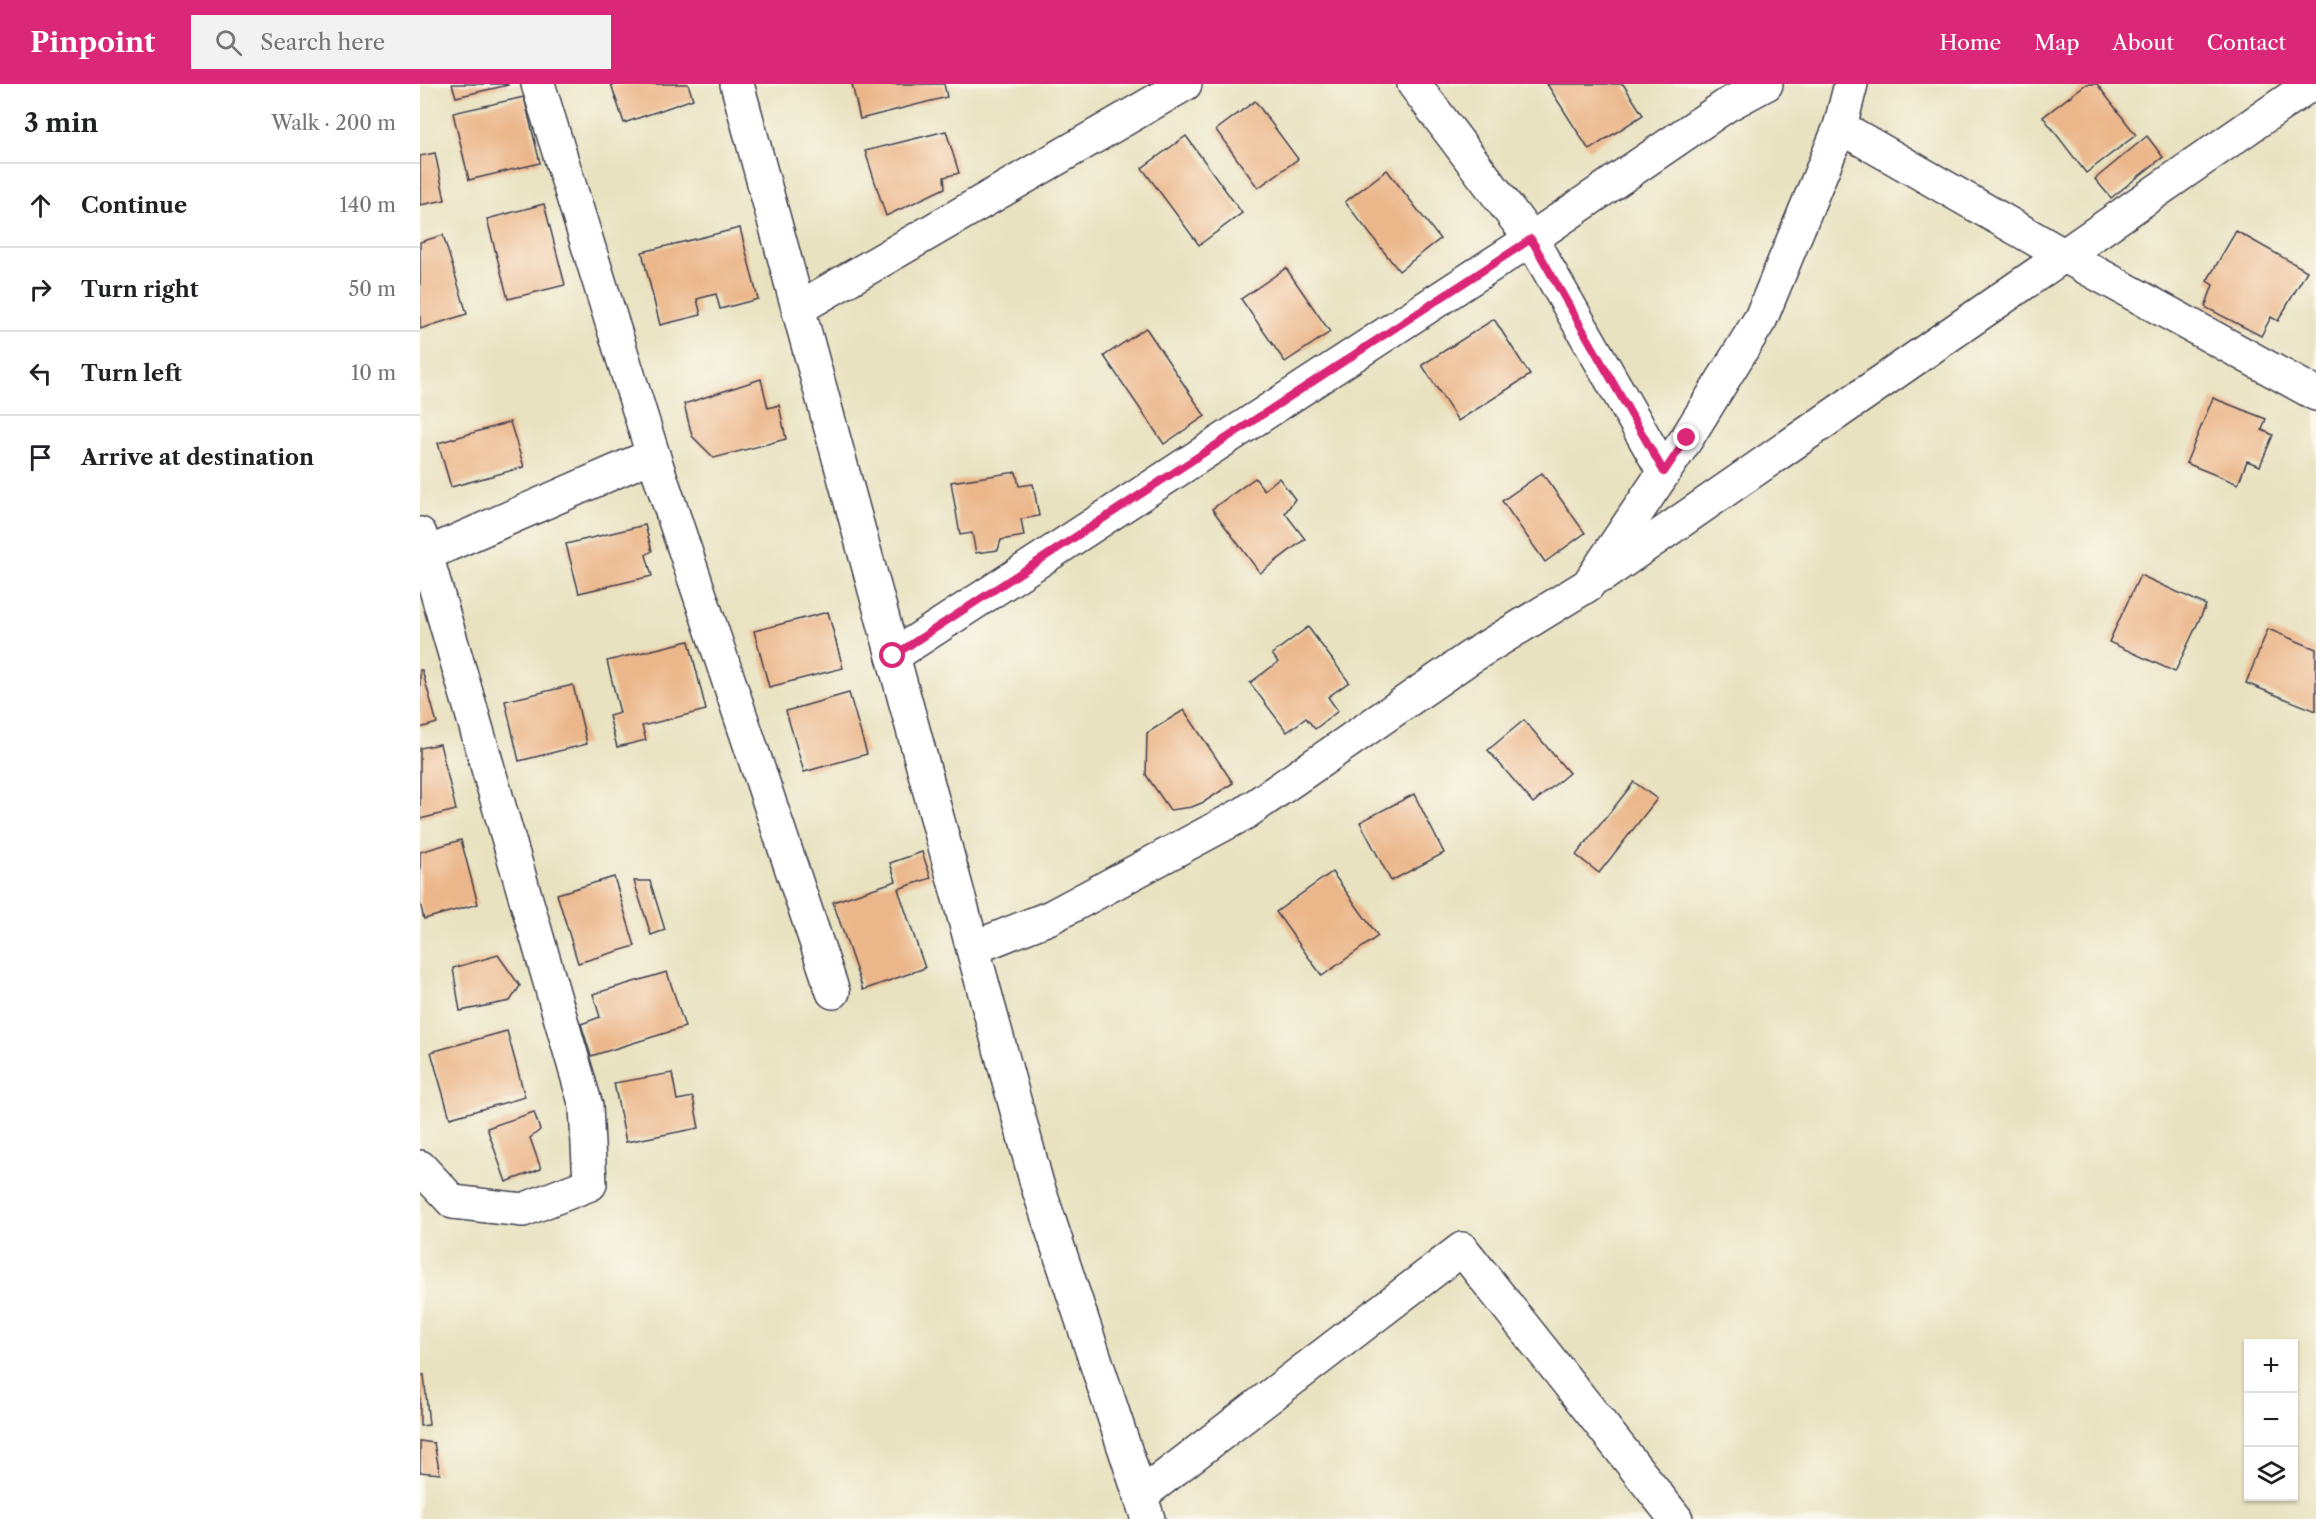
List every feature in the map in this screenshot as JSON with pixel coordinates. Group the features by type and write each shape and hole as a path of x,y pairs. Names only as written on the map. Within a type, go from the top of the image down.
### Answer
{"street":[{"path":"538,84 653,455 833,992"},
{"path":"737,84 1037,1184 1144,1508 1462,1249 1676,1519"},
{"path":"798,308 1141,96 1185,84"},
{"path":"1414,84 1531,239 1664,472"},
{"path":"893,656 1531,239 1727,105 1766,84"},
{"path":"1588,585 1664,472 1761,318 1840,127 1851,84"},
{"path":"973,948 1051,917 1245,813 1469,658 1588,585 2312,84"},
{"path":"1840,127 2063,255 2316,394"},
{"path":"420,1167 453,1202 524,1210 590,1184 586,1106 423,544 653,455"}],"building":[{"path":"452,84 507,84 508,85 456,97"},
{"path":"611,84 688,84 693,99 624,123"},
{"path":"852,84 944,84 947,97 860,119"},
{"path":"1547,84 1623,84 1643,115 1589,150"},
{"path":"2086,84 2097,84 2136,135 2086,173 2043,117"},
{"path":"524,97 540,163 469,180 453,113"},
{"path":"1255,101 1298,159 1258,188 1216,130"},
{"path":"946,131 959,173 944,177 945,188 886,216 865,151"},
{"path":"1186,136 1242,213 1199,245 1142,168"},
{"path":"2147,136 2163,157 2111,198 2095,179"},
{"path":"435,153 445,200 420,205 420,156"},
{"path":"1387,170 1440,239 1399,271 1345,202"},
{"path":"544,204 565,285 508,299 487,219"},
{"path":"740,228 758,299 720,309 716,294 697,299 701,315 660,325 642,252"},
{"path":"2236,231 2307,271 2278,321 2271,317 2261,336 2205,307 2213,285 2207,281"},
{"path":"443,235 467,314 420,329 420,242"},
{"path":"1286,268 1330,332 1285,362 1241,299"},
{"path":"1494,319 1530,375 1458,421 1422,365"},
{"path":"1146,328 1205,416 1164,444 1104,356"},
{"path":"761,379 768,408 779,405 786,439 714,458 692,436 684,404"},
{"path":"2213,398 2266,419 2262,430 2273,435 2260,466 2247,461 2238,484 2186,463"},
{"path":"510,422 524,467 451,487 438,443"},
{"path":"1016,472 1019,486 1033,484 1039,516 1021,519 1024,536 1001,540 998,550 976,553 972,533 960,535 951,482"},
{"path":"1542,473 1585,533 1545,562 1502,501"},
{"path":"1255,478 1264,490 1279,478 1295,499 1285,513 1305,539 1260,573 1212,509"},
{"path":"645,525 652,551 646,555 652,576 579,593 566,544"},
{"path":"2140,575 2206,605 2175,672 2109,642"},
{"path":"828,612 843,668 769,687 754,631"},
{"path":"1308,627 1349,682 1328,697 1338,711 1315,729 1306,718 1287,732 1250,683 1278,662 1272,654"},
{"path":"2268,629 2316,649 2316,711 2246,683"},
{"path":"689,641 706,710 642,726 646,740 617,747 609,716 620,713 607,661"},
{"path":"420,670 422,670 437,723 420,728"},
{"path":"573,685 587,744 519,761 505,701"},
{"path":"849,693 867,754 804,772 786,711"},
{"path":"1184,710 1233,783 1204,802 1192,807 1170,810 1146,775 1147,733"},
{"path":"1524,720 1569,773 1533,803 1488,750"},
{"path":"440,744 456,810 420,819 420,748"},
{"path":"1634,782 1657,799 1599,873 1576,855"},
{"path":"1414,794 1444,853 1391,881 1360,822"},
{"path":"461,840 478,904 424,919 420,903 420,852"},
{"path":"922,852 931,878 898,889 925,968 863,990 833,902 896,881 890,863"},
{"path":"1332,872 1378,936 1322,976 1276,912"},
{"path":"614,877 635,946 578,963 557,894"},
{"path":"634,881 650,881 665,930 651,935"},
{"path":"498,955 520,986 510,1001 460,1011 453,968"},
{"path":"667,972 685,1027 591,1056 581,1024 600,1017 593,994"},
{"path":"507,1031 525,1097 450,1118 431,1052"},
{"path":"672,1073 677,1100 693,1097 699,1128 626,1142 614,1083"},
{"path":"534,1112 540,1130 530,1138 541,1169 506,1182 487,1128"},
{"path":"420,1375 424,1375 429,1425 420,1426"},
{"path":"420,1441 434,1443 440,1474 420,1472"}],"route":[{"path":"893,656 1531,239 1664,472 1687,438"}]}
